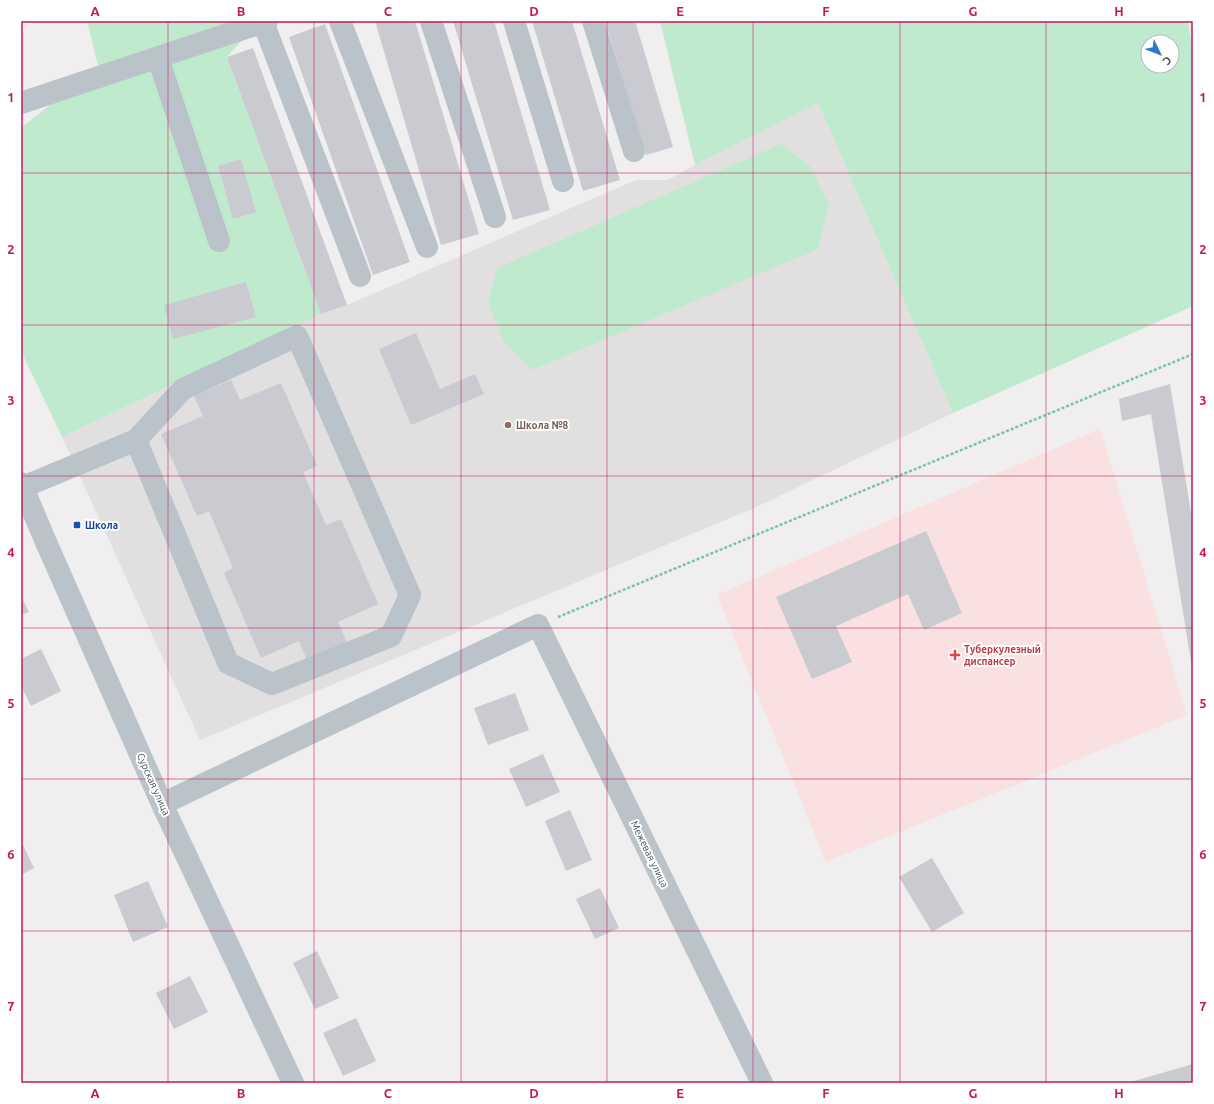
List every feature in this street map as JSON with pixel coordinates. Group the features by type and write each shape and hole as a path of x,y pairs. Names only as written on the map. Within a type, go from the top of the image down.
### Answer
{"street":[{"path":"340,21 427,247"},
{"path":"431,21 495,217"},
{"path":"514,21 562,181"},
{"path":"593,21 634,151"},
{"path":"21,103 265,22 360,276"},
{"path":"158,58 219,241"},
{"path":"23,494 136,440 183,389 297,336 410,595 391,636 272,684 228,663 136,440"},
{"name":"Сурская улица","path":"23,494 162,804 293,1083"},
{"path":"162,804 538,625"},
{"name":"Межевая улица","path":"538,625 762,1083"}],"path":[{"path":"538,625 1193,354"}],"shaded area":[{"name":"Школа №8","path":"818,103 953,413 754,508 200,740 62,437 321,314 347,305 636,180 668,180"},
{"name":"Туберкулезный диспансер","path":"1100,429 1187,715 826,862 717,595"}],"green space":[{"path":"87,21 259,21 227,57 321,314 62,437 21,351 21,128 98,66"},
{"path":"660,21 1188,21 1193,53 1193,306 953,413 818,103 695,165"},
{"path":"781,144 810,166 829,205 818,249 532,370 504,342 488,302 497,268"}],"building":[{"path":"375,21 415,21 479,234 441,245"},
{"path":"453,21 494,21 550,210 513,220"},
{"path":"532,21 572,21 620,180 583,191"},
{"path":"605,21 635,21 673,147 646,155"},
{"path":"325,24 410,262 373,275 289,37"},
{"path":"253,48 347,305 321,314 227,57"},
{"path":"241,159 256,212 233,219 218,166"},
{"path":"246,282 256,317 173,339 164,305"},
{"path":"416,333 440,389 475,374 484,394 411,425 379,349"},
{"path":"231,380 240,400 281,383 317,466 303,472 326,525 341,519 378,604 338,622 347,643 307,660 299,641 261,658 224,573 233,568 209,511 197,516 161,434 203,416 194,396"},
{"path":"1170,384 1193,525 1192,668 1151,414 1122,421 1119,399"},
{"path":"926,531 962,613 924,630 908,594 836,626 852,662 812,679 776,597"},
{"path":"21,596 29,612 21,615"},
{"path":"41,649 61,691 31,706 21,686 21,659"},
{"path":"515,693 529,730 488,745 474,708"},
{"path":"543,754 560,792 526,807 509,769"},
{"path":"570,810 592,860 566,871 545,821"},
{"path":"21,841 34,868 21,875"},
{"path":"932,858 964,913 932,932 899,877"},
{"path":"148,881 168,927 133,942 114,895"},
{"path":"600,888 619,928 595,939 576,899"},
{"path":"317,951 339,998 315,1009 293,963"},
{"path":"190,976 208,1012 174,1029 156,993"},
{"path":"356,1018 376,1061 343,1076 323,1033"},
{"path":"1193,1064 1193,1083 1127,1083"}],"place":[{"name":"Школа №8","path":"508,425"},
{"name":"Школа","path":"77,525"},
{"name":"Туберкулезный диспансер","path":"955,655"}]}
